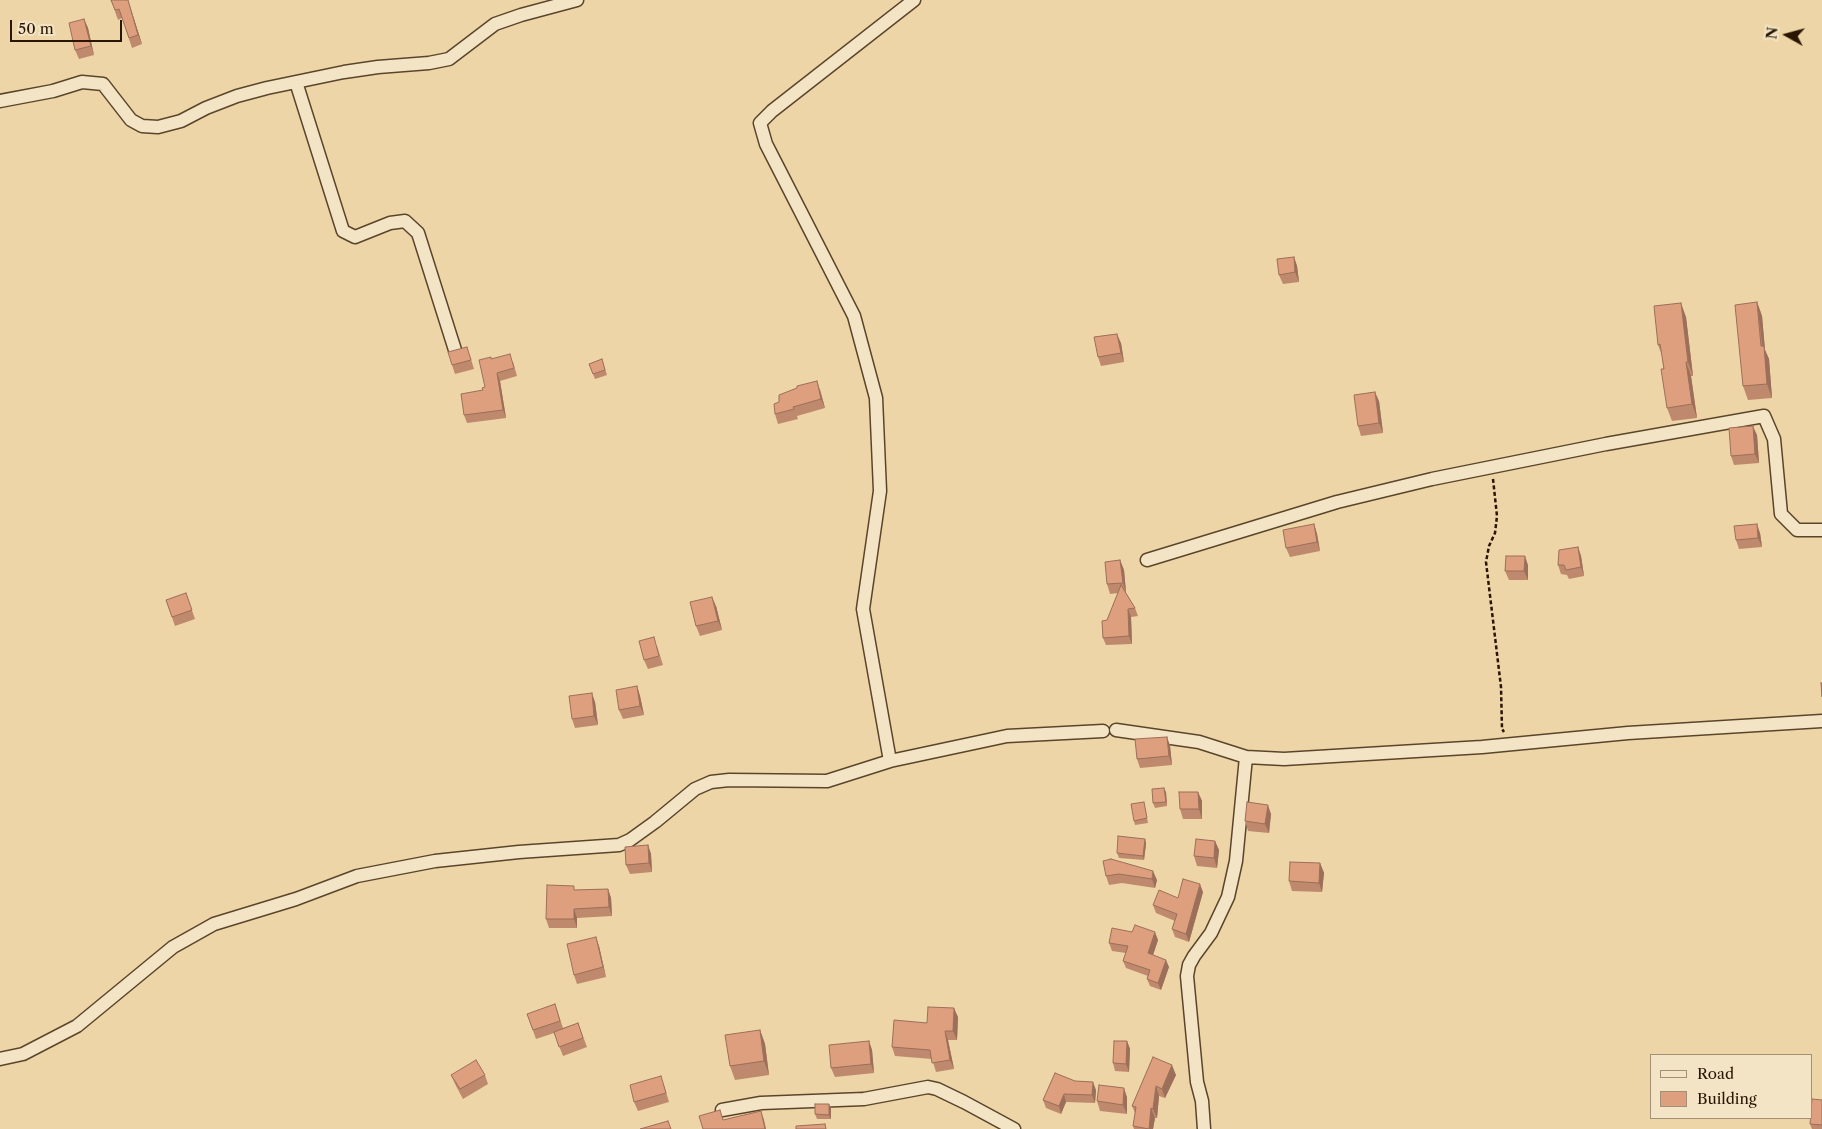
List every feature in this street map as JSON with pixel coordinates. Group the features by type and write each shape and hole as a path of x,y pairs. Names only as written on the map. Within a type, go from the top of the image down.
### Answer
{"street":[{"path":"0,101 53,92 82,82 102,84 131,120 142,126 158,127 181,121 206,108 237,96 296,82 378,67 429,63 449,59 496,24 521,15 577,0"},
{"path":"890,761 863,609 880,491 876,398 854,316 766,144 760,123 772,111 914,0"},
{"path":"296,82 343,231 354,237 390,223 405,221 418,233 455,350"},
{"path":"1147,560 1337,502 1432,479 1606,444 1764,416 1774,439 1781,514 1797,530 1822,530"},
{"path":"0,1059 22,1054 77,1026 173,947 214,924 296,899 357,876 435,861 518,852 619,845 630,840 655,822 695,789 710,782 729,780 827,781 890,761 1008,736 1110,731 1199,742 1246,757 1284,759 1513,744 1628,733 1822,721"},
{"path":"1204,1129 1202,1101 1196,1072 1187,976 1194,956 1211,933 1228,897 1236,861 1246,757"},
{"path":"722,1110 761,1103 864,1099 928,1087 938,1089 1014,1129"}],"path":[{"path":"1492,467 1498,516 1495,533 1487,555 1487,581 1501,687 1502,729 1513,744"}],"building":[{"path":"111,0 128,0 138,35 129,38 119,9 115,10"},
{"path":"84,19 91,46 75,50 69,23"},
{"path":"1294,257 1295,272 1279,275 1277,259"},
{"path":"1757,302 1761,346 1764,346 1767,384 1743,386 1735,305"},
{"path":"1681,303 1692,404 1667,408 1661,369 1664,369 1660,344 1658,345 1654,306"},
{"path":"1117,334 1121,353 1098,357 1094,337"},
{"path":"467,347 471,360 452,365 448,352"},
{"path":"510,354 514,368 497,373 503,410 464,415 461,394 483,390 482,388 485,387 479,360"},
{"path":"602,359 605,370 593,374 589,364"},
{"path":"817,381 821,399 775,414 774,404 779,402 779,395 797,388 797,386"},
{"path":"1375,392 1379,423 1358,426 1354,395"},
{"path":"1753,426 1755,454 1731,456 1729,428"},
{"path":"1314,524 1317,542 1286,548 1283,530"},
{"path":"1757,524 1758,538 1736,540 1734,526"},
{"path":"1578,547 1581,567 1566,570 1564,565 1558,565 1559,550"},
{"path":"1506,556 1525,556 1524,571 1505,571"},
{"path":"1120,560 1123,583 1107,584 1105,562"},
{"path":"1121,585 1135,608 1128,609 1129,636 1103,638 1102,621 1107,620"},
{"path":"186,593 192,610 172,617 166,600"},
{"path":"712,597 718,621 696,626 690,602"},
{"path":"654,637 659,656 644,660 639,641"},
{"path":"637,686 640,706 619,710 616,690"},
{"path":"592,693 594,716 572,719 569,696"},
{"path":"1167,737 1169,756 1137,759 1135,739"},
{"path":"1164,788 1166,802 1153,803 1152,789"},
{"path":"1179,792 1198,792 1199,809 1180,809"},
{"path":"1144,802 1147,818 1134,821 1131,804"},
{"path":"1247,802 1268,805 1265,824 1245,821"},
{"path":"1118,836 1145,839 1143,856 1117,853"},
{"path":"1196,839 1215,841 1214,858 1194,856"},
{"path":"648,845 649,863 626,865 625,847"},
{"path":"1111,859 1153,871 1152,879 1119,874 1106,876 1103,861"},
{"path":"1290,862 1320,863 1319,883 1289,881"},
{"path":"1183,879 1200,884 1186,934 1172,929 1177,914 1153,905 1159,890 1178,898"},
{"path":"547,885 574,886 574,890 608,889 609,907 574,909 574,919 546,919"},
{"path":"1135,925 1155,932 1148,953 1166,960 1158,983 1147,979 1150,970 1123,961 1128,946 1109,943 1112,928 1132,932"},
{"path":"596,937 603,967 574,975 567,944"},
{"path":"555,1004 560,1021 533,1030 527,1014"},
{"path":"928,1007 954,1008 953,1031 945,1031 950,1060 932,1063 930,1050 892,1047 894,1020 927,1023"},
{"path":"578,1023 583,1038 559,1047 554,1032"},
{"path":"760,1030 764,1061 730,1066 725,1035"},
{"path":"869,1041 871,1064 831,1068 829,1045"},
{"path":"1114,1041 1127,1041 1126,1064 1113,1063"},
{"path":"1153,1057 1172,1065 1162,1089 1156,1086 1149,1129 1133,1126 1136,1107 1132,1106"},
{"path":"476,1060 485,1075 460,1089 451,1075"},
{"path":"1055,1073 1075,1081 1093,1082 1092,1095 1064,1094 1059,1106 1043,1100"},
{"path":"661,1076 666,1093 634,1102 630,1085"},
{"path":"1099,1085 1124,1088 1123,1105 1097,1101"},
{"path":"1812,1099 1822,1100 1822,1125 1810,1124 1812,1119"},
{"path":"815,1104 829,1104 829,1115 815,1114"},
{"path":"720,1110 723,1120 761,1111 765,1129 703,1129 699,1116"},
{"path":"668,1121 671,1129 640,1129"},
{"path":"825,1124 826,1129 796,1129 796,1126"}]}
